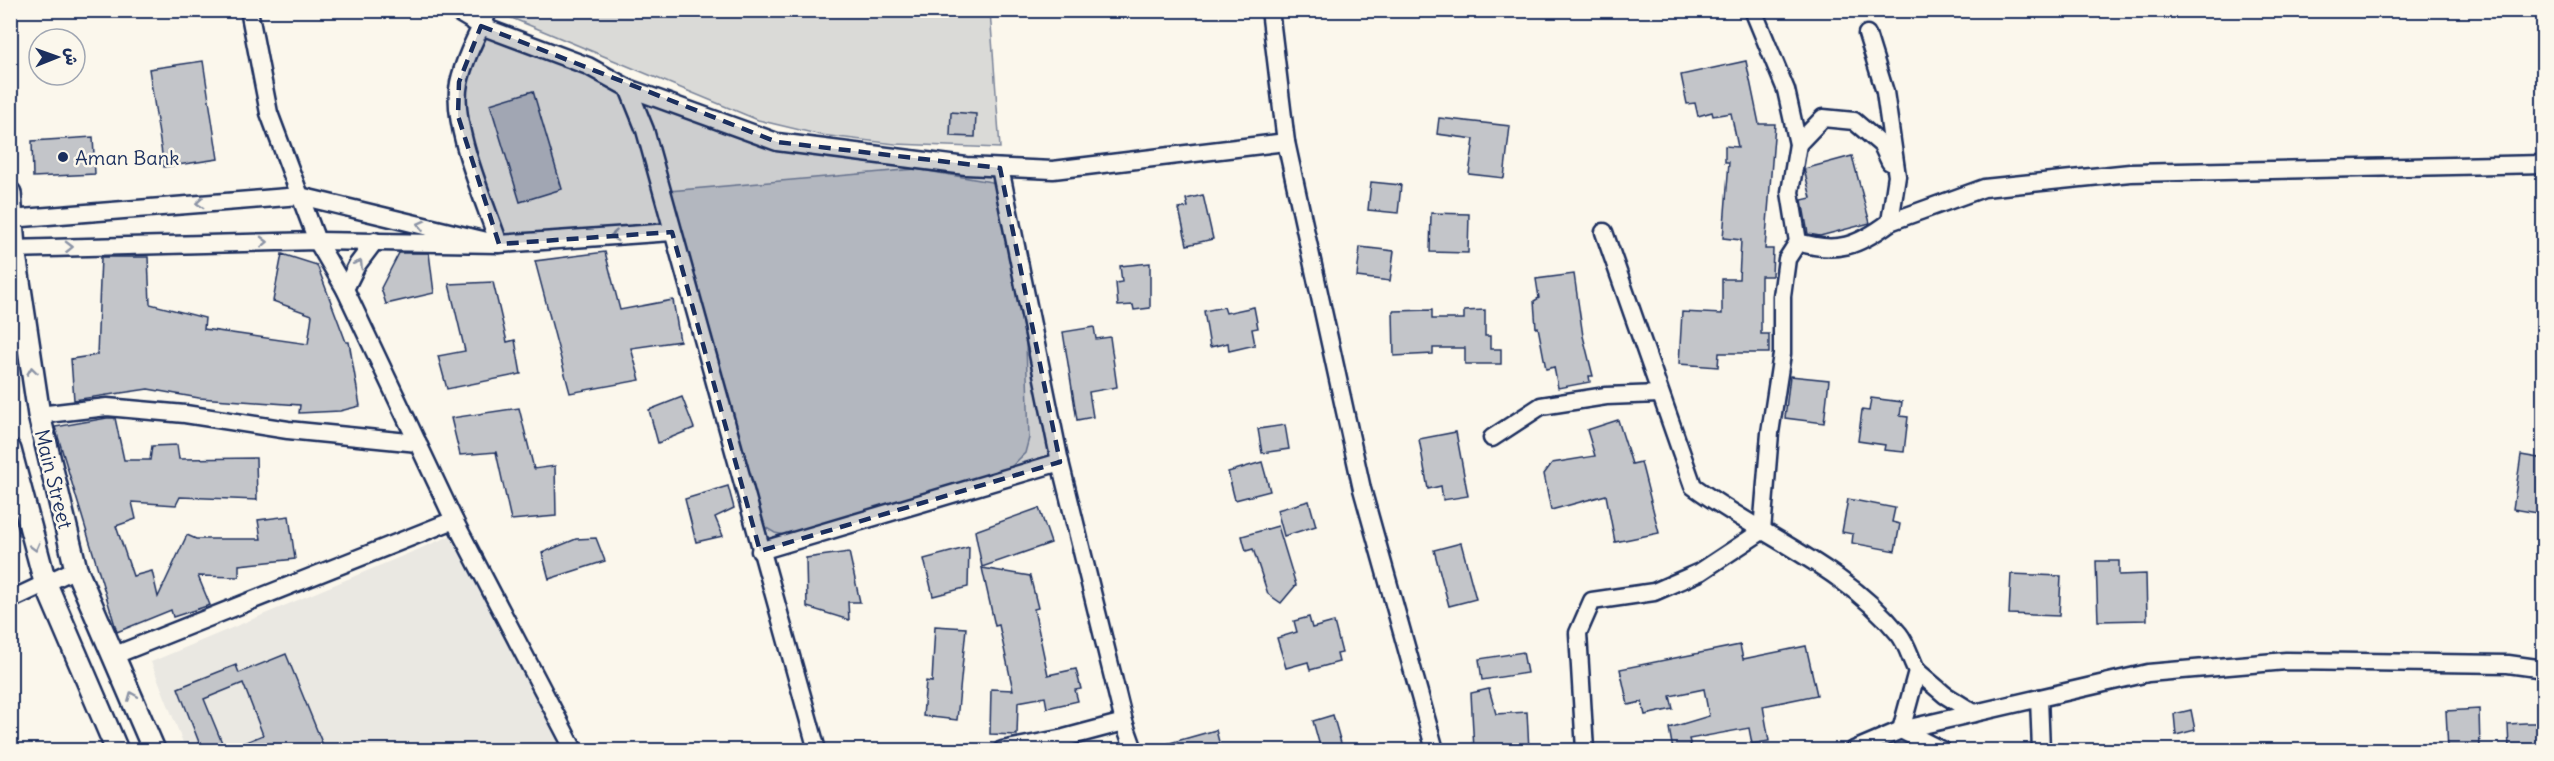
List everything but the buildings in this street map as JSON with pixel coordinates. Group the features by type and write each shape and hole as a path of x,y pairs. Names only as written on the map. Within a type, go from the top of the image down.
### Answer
{"street":[{"path":"249,10 269,113 317,241 345,289 454,520 574,750"},
{"path":"453,10 481,26 588,66 628,88 777,142 966,166 1053,170 1286,142"},
{"path":"489,10 459,82 458,116 499,244"},
{"path":"1270,10 1286,142 1362,489 1435,750"},
{"path":"1753,10 1786,90 1798,144 1790,192 1798,242 1787,259 1782,296 1782,354 1770,433 1762,531"},
{"path":"1867,34 1885,92 1897,176 1890,222"},
{"path":"628,88 645,130 817,750"},
{"path":"1798,144 1823,118 1854,121 1882,145 1897,176"},
{"path":"1798,242 1822,249 1866,240 1890,222 1984,188 2130,173 2544,164"},
{"path":"1000,168 1060,462 1124,722 1134,750"},
{"name":"Main Street","path":"10,193 12,249 39,415 76,569 154,750"},
{"path":"12,218 300,195 499,244"},
{"path":"12,249 317,241 499,244 672,232"},
{"path":"1604,232 1659,394 1694,486 1726,510 1825,568 1867,603 1900,635 1917,671 1945,695 1974,713"},
{"path":"345,289 357,265 375,241"},
{"path":"1492,438 1541,406 1606,396 1659,394"},
{"path":"39,415 107,406 185,414 288,430 418,442"},
{"name":"Main Street","path":"10,450 45,582 117,750"},
{"path":"760,551 1060,462"},
{"path":"115,655 454,520"},
{"path":"1585,750 1578,633 1592,601 1654,592 1700,572 1762,531"},
{"path":"10,600 76,569"},
{"path":"1854,750 1901,730 2148,673 2286,661 2508,664 2544,669"},
{"path":"1901,730 1917,671"},
{"path":"2039,698 2041,750"},
{"path":"1002,750 1064,738 1124,722"},
{"path":"1901,730 1941,750"}],"highlighted area":[{"path":"481,26 777,142 1000,168 1060,462 760,551 672,232 499,244 458,116 459,82"}],"shaded area":[{"path":"510,10 990,11 1000,148 895,144 821,135 758,120 507,16"},
{"path":"916,169 997,183 1026,344 1029,438 1025,453 1008,470 789,536 775,533 763,526 669,191"},
{"path":"457,533 564,750 186,750 151,662"}],"place":[{"name":"Aman Bank","path":"63,157"}]}
